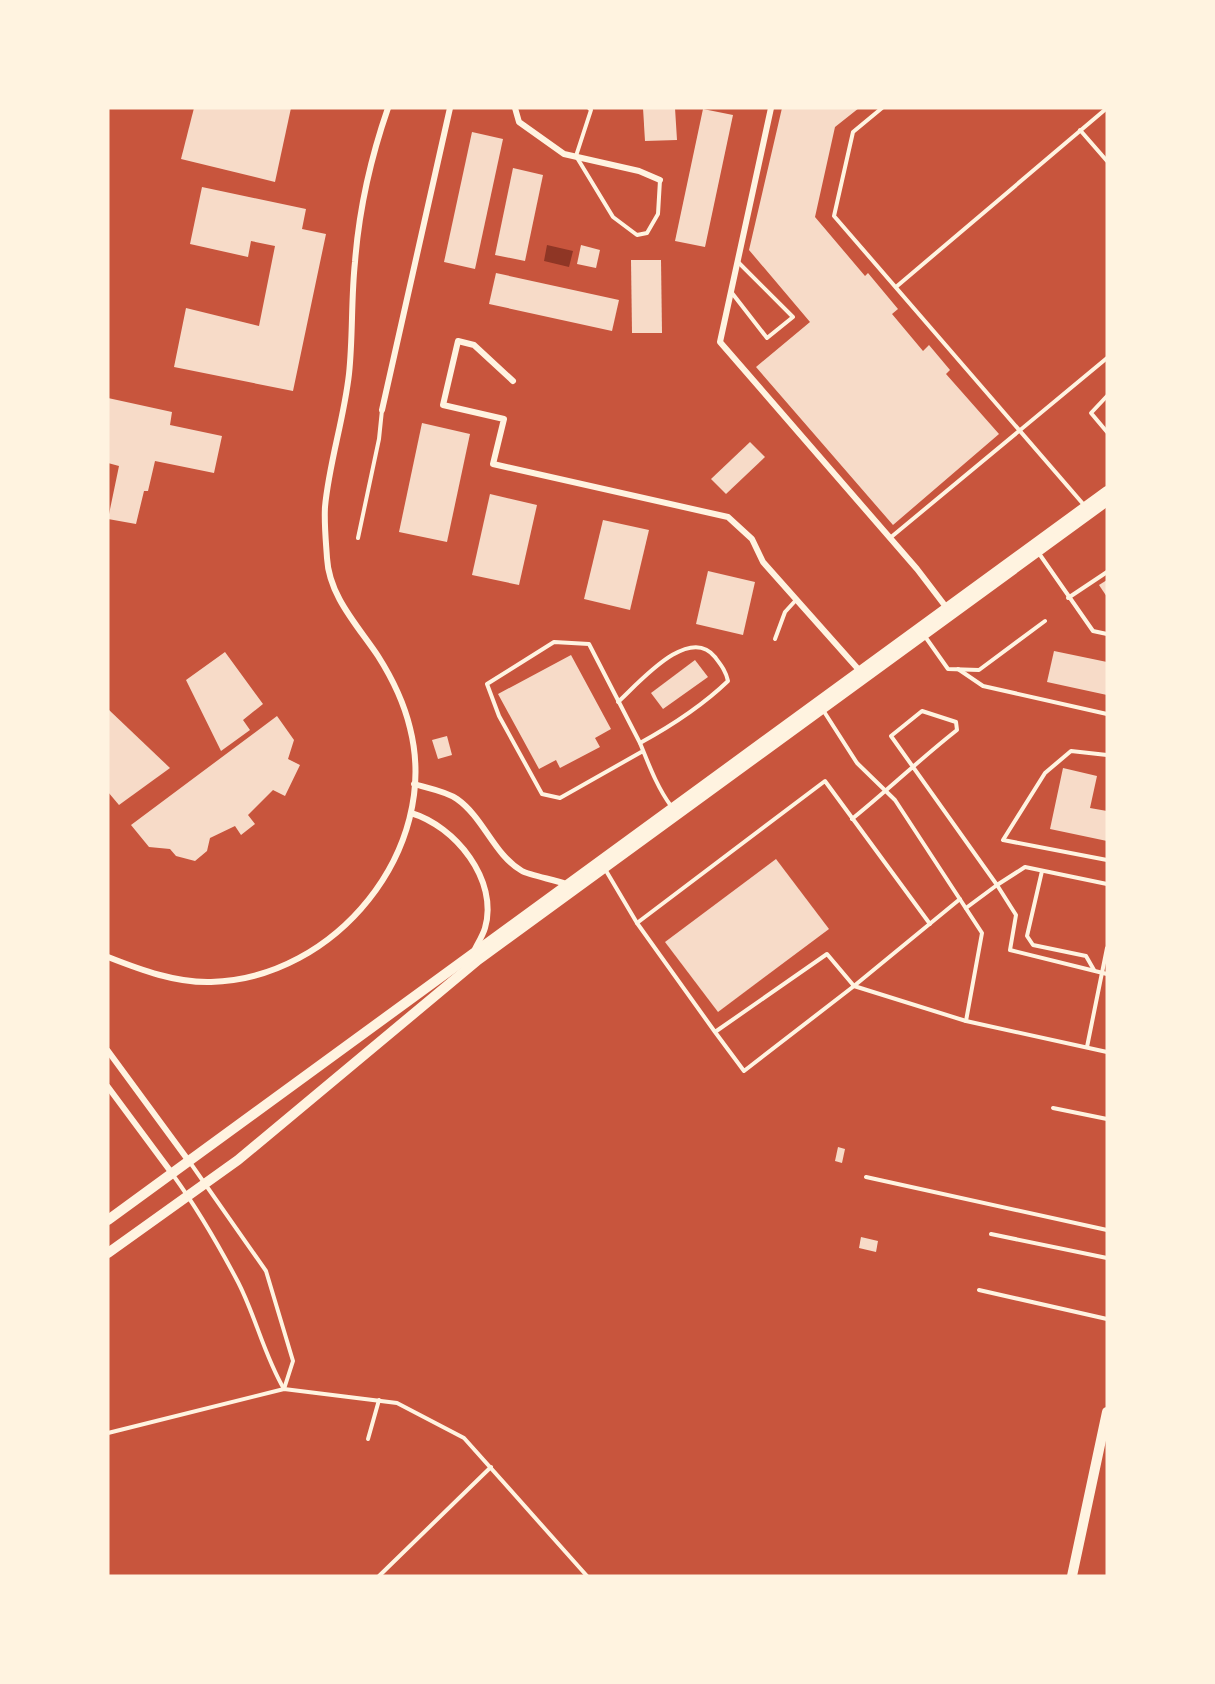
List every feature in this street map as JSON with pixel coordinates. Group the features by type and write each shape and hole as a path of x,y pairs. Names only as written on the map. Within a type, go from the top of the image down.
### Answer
{"main road":[{"path":"108,1220 1107,491"},
{"path":"108,1253 238,1160 478,960 1107,501"},
{"path":"1072,1576 1107,1412"}],"street":[{"path":"108,957 144,971 177,979 212,982 256,975 294,960 338,931 372,899 397,856 411,813 414,784 411,729 397,689 333,589 327,561 325,507 349,378 357,236 367,182 388,108"},
{"path":"382,410 450,108"},
{"path":"515,108 519,122 564,154 639,171 660,180"},
{"path":"771,108 720,342 890,538 946,607"},
{"path":"513,381 474,345 458,341 443,405 504,419 493,464 728,518 752,539 763,562 859,670"},
{"path":"414,784 456,798 477,817 508,858 523,871 546,876 566,884"},
{"path":"411,813 429,818 443,827 463,845 477,870 486,908 485,928 474,951"},
{"path":"108,1051 188,1160"},
{"path":"108,1087 171,1172"}],"lane":[{"path":"589,108 591,110 576,156 613,217 637,235 647,233 658,214 660,180"},
{"path":"882,108 853,132 834,216 1085,506"},
{"path":"896,287 1107,108"},
{"path":"1080,130 1107,161"},
{"path":"731,292 767,338 793,317 737,261"},
{"path":"890,538 1107,358"},
{"path":"1107,396 1091,413 1107,432"},
{"path":"358,538 379,439 382,410"},
{"path":"1038,552 1093,631 1107,634"},
{"path":"1068,598 1107,572"},
{"path":"775,639 784,612 797,600"},
{"path":"924,635 948,669 978,670 1045,621"},
{"path":"643,751 560,798 542,794 499,716 487,684 554,642 589,644 640,743 661,793 672,807"},
{"path":"618,702 678,650 699,646 710,651 725,670 728,681 681,718 640,743"},
{"path":"958,669 983,686 1107,714"},
{"path":"822,709 857,762 895,800 982,933 966,1021"},
{"path":"852,819 904,777 913,764 957,730 956,722 922,711 891,736 913,764 1016,915 1010,950 1105,973"},
{"path":"1107,755 1071,751 1045,773 1003,840 1107,860"},
{"path":"637,922 825,781 930,924"},
{"path":"966,908 1024,867 1107,884"},
{"path":"604,868 637,922 744,1071 854,986 960,899"},
{"path":"1041,871 1027,936 1033,945 1086,956 1094,971"},
{"path":"1087,1047 1105,973 1107,948"},
{"path":"715,1032 826,954 854,986 966,1021 1107,1052"},
{"path":"1053,1108 1107,1119"},
{"path":"188,1160 266,1271 293,1361 284,1389"},
{"path":"171,1172 188,1196 239,1283 269,1364 284,1389"},
{"path":"866,1177 1107,1230"},
{"path":"991,1234 1107,1258"},
{"path":"979,1290 1107,1318"},
{"path":"108,1433 284,1389 397,1403 465,1437 587,1576"},
{"path":"368,1439 379,1400"},
{"path":"379,1576 491,1467"}],"shaded area":[{"path":"547,245 573,251 569,267 544,261"}],"building":[{"path":"194,108 291,108 275,182 181,159"},
{"path":"643,108 675,108 677,140 645,141"},
{"path":"782,108 859,108 835,127 815,217 865,276 868,273 898,309 892,314 923,351 929,345 950,370 946,374 999,434 893,525 756,367 810,322 749,250"},
{"path":"703,109 733,115 705,247 675,241"},
{"path":"472,132 503,139 475,269 444,262"},
{"path":"513,168 543,175 525,261 495,255"},
{"path":"202,187 306,209 302,229 326,234 293,391 174,367 186,308 259,326 275,246 251,241 248,257 190,244"},
{"path":"581,245 600,250 596,268 577,264"},
{"path":"631,260 661,260 662,333 632,333"},
{"path":"496,273 619,300 612,331 489,304"},
{"path":"108,398 172,412 170,425 222,436 214,473 155,461 148,491 144,491 136,524 108,519 119,466 108,463"},
{"path":"422,423 470,434 447,542 399,532"},
{"path":"750,442 765,457 726,494 711,479"},
{"path":"490,494 537,505 519,585 472,575"},
{"path":"603,520 649,530 630,610 584,599"},
{"path":"708,571 755,582 743,635 696,624"},
{"path":"1107,580 1107,597 1099,585"},
{"path":"1054,651 1107,662 1107,695 1047,682"},
{"path":"225,652 263,704 243,720 250,730 221,751 186,680"},
{"path":"571,655 611,729 595,738 600,747 560,768 556,760 539,769 498,694"},
{"path":"695,660 708,677 663,709 651,693"},
{"path":"108,709 170,768 119,805 108,792"},
{"path":"277,716 294,740 288,759 300,765 285,796 273,790 248,815 255,824 241,835 235,826 210,838 207,851 195,861 176,856 170,849 149,847 131,825"},
{"path":"447,736 452,755 438,759 432,740"},
{"path":"1063,768 1097,776 1090,808 1107,811 1107,841 1050,829"},
{"path":"776,859 829,929 718,1012 665,942"},
{"path":"838,1147 845,1149 842,1163 835,1161"},
{"path":"861,1237 878,1241 876,1252 859,1248"}]}
